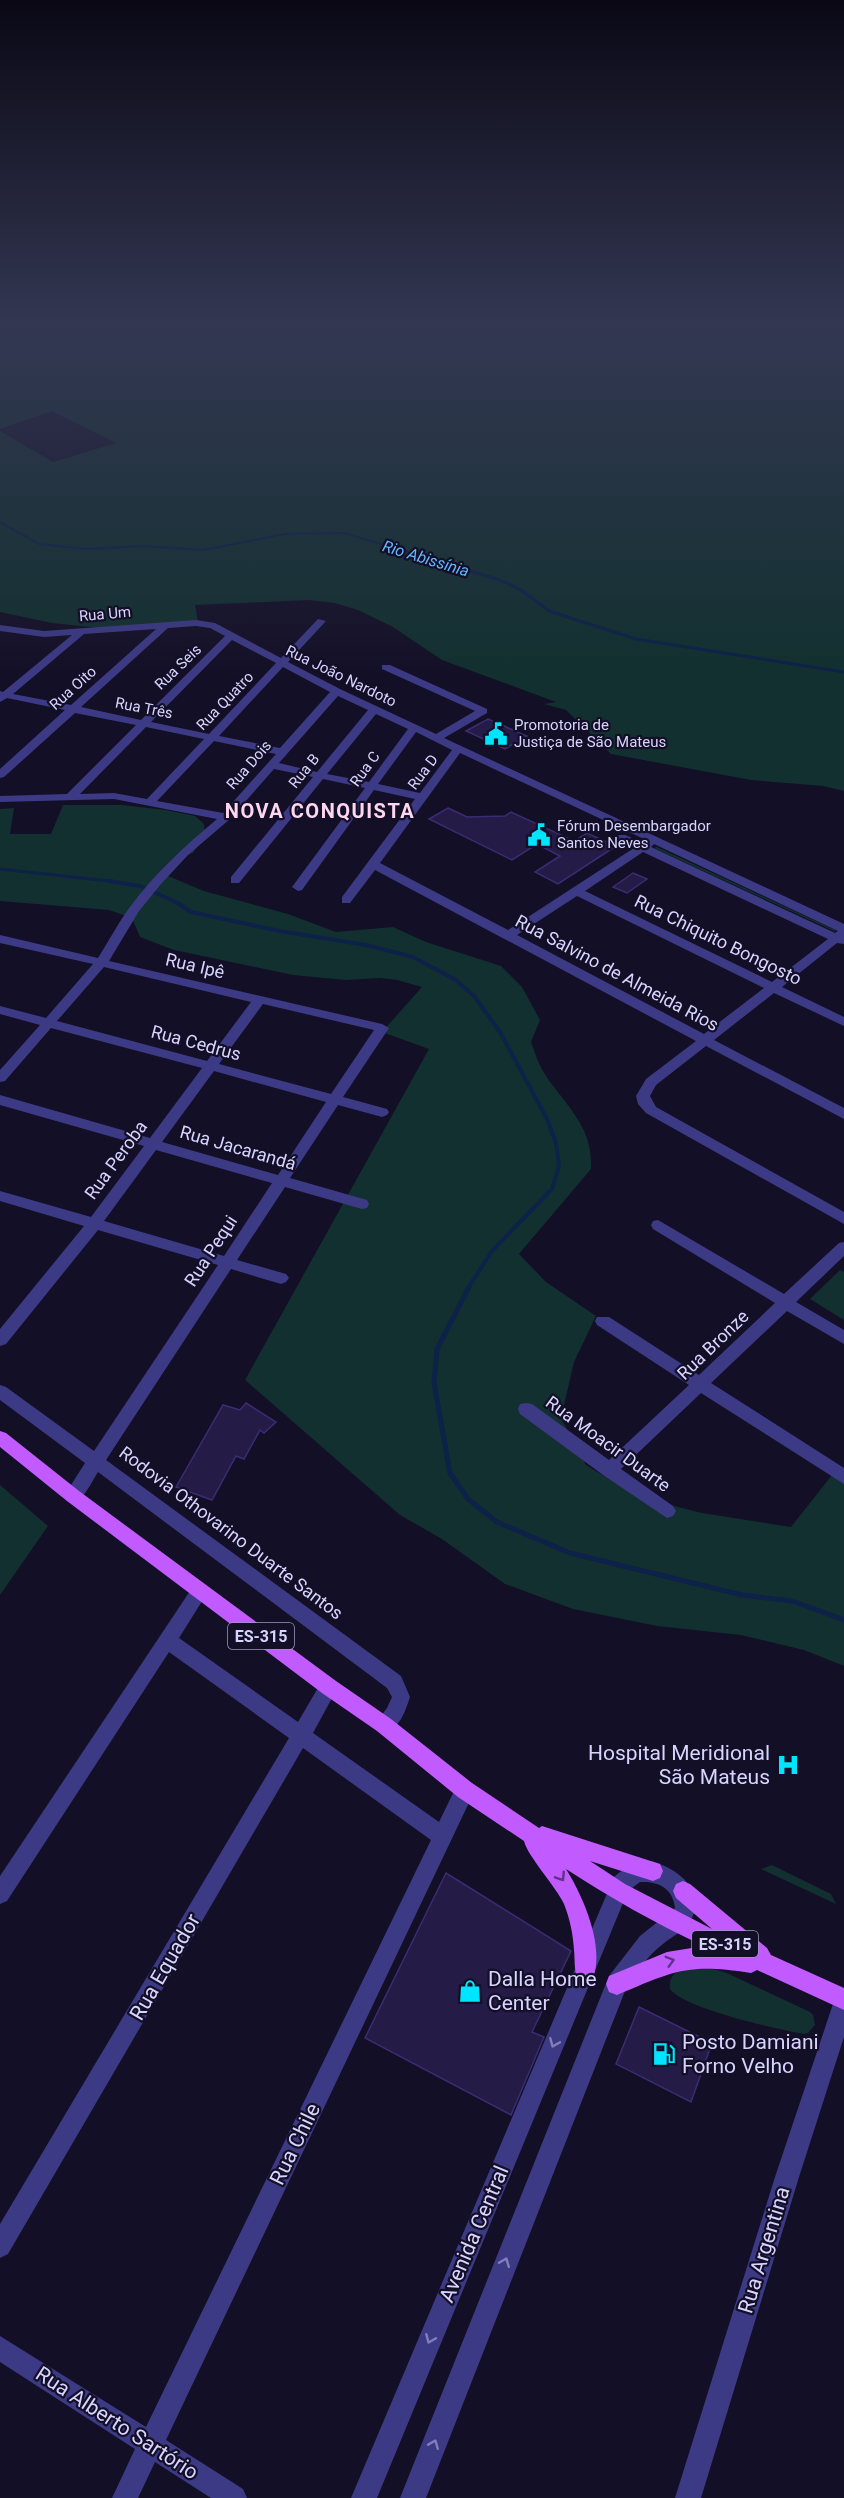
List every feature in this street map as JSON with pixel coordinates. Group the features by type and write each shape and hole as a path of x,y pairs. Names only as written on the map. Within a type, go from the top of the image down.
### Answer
{"main road":[{"name":"ES-315","path":"0,1438 73,1496 328,1687 384,1725 465,1790 525,1830 618,1891 676,1923 844,1999"},
{"path":"525,1830 653,1871"},
{"path":"525,1830 568,1889 582,1922 586,1943 585,1970"},
{"path":"683,1891 773,1966"},
{"path":"617,1984 675,1958 698,1956 724,1958 773,1966"}],"street":[{"name":"Rua Quatro","path":"151,801 321,621"},
{"name":"Rua Um","path":"3,631 44,634 167,624 212,625"},
{"name":"Rua Oito","path":"0,775 167,624"},
{"name":"Rua João Nardoto","path":"212,625 282,664 436,738 456,752 842,935"},
{"path":"2,696 81,632"},
{"name":"Rua Seis","path":"70,797 231,635"},
{"path":"386,667 483,711 436,738"},
{"name":"Rua Dois","path":"102,962 134,910 157,881 183,853 226,817 336,691"},
{"name":"Rua Três","path":"2,696 283,752"},
{"name":"Rua B","path":"235,880 375,709"},
{"name":"Rua C","path":"298,887 414,728"},
{"name":"Rua D","path":"346,900 456,752"},
{"path":"271,765 422,796"},
{"path":"0,799 114,796 151,801 226,817"},
{"path":"509,935 647,844"},
{"name":"Rua Salvino de Almeida Rios","path":"373,864 844,1114"},
{"name":"Rua Chiquito Bongosto","path":"576,891 844,1022"},
{"path":"842,935 651,1082 643,1096 645,1104 651,1110 844,1219"},
{"name":"Rua Ipê","path":"0,939 382,1028"},
{"path":"0,1078 102,962"},
{"name":"Rua Peroba","path":"0,1340 94,1224 260,999"},
{"name":"Rua Cedrus","path":"0,1010 382,1112"},
{"name":"Rua Pequi","path":"73,1496 382,1028"},
{"name":"Rua Jacarandá","path":"0,1100 362,1204"},
{"path":"0,1196 281,1278"},
{"path":"658,1225 844,1338"},
{"name":"Rua Bronze","path":"609,1470 844,1247"},
{"path":"603,1321 844,1477"},
{"name":"Rodovia Othovarino Duarte Santos","path":"0,1391 394,1682 401,1697 395,1713 384,1725"},
{"name":"Rua Moacir Duarte","path":"526,1409 667,1511"},
{"path":"0,1894 200,1590"},
{"path":"167,1640 442,1836"},
{"name":"Rua Equador","path":"0,2247 328,1687"},
{"name":"Rua Chile","path":"125,2498 465,1790"},
{"path":"618,1891 625,1878 631,1874 653,1871 671,1878 683,1891 686,1909 676,1923"},
{"name":"Avenida Central","path":"364,2498 618,1891"},
{"name":"Avenida Central","path":"412,2498 617,1984 641,1951 656,1936 676,1923"},
{"name":"Rua Argentina","path":"688,2498 787,2177 838,2042 844,2004"},
{"name":"Rua Alberto Sartório","path":"0,2348 234,2498"}],"green space":[{"path":"0,444 21,444 53,462 114,444 844,444 844,791 823,786 751,780 611,754 566,710 544,704 556,702 442,660 393,627 358,610 335,603 308,600 195,605 198,621 100,628 52,623 0,612"},
{"path":"63,805 122,805 195,816 204,824 205,834 193,853 182,857 168,876 204,891 288,914 336,932 393,927 426,942 501,966 522,987 540,1020 531,1042 537,1059 546,1076 578,1119 591,1154 591,1169 519,1254 546,1282 596,1316 574,1362 561,1418 586,1465 638,1497 702,1513 791,1527 832,1475 844,1482 844,1666 804,1650 741,1635 657,1626 573,1609 505,1584 442,1539 400,1515 245,1380 429,1049 382,1032 422,987 380,978 346,980 293,975 174,950 140,937 132,918 109,910 0,901 0,809 14,808 10,834 51,834"},
{"path":"657,847 835,930 836,932 654,848"},
{"path":"840,1270 844,1272 844,1320 810,1299"},
{"path":"0,1485 48,1526 0,1595"},
{"path":"772,1865 831,1894 836,1904 761,1869"},
{"path":"709,1968 727,1973 810,2012 815,2025 804,2034 754,2023 693,2004 670,1989 672,1976 682,1970"}],"building":[{"name":"Promotoria de Justiça de São Mateus","path":"488,719 527,736 505,749 466,731"},
{"name":"Fórum Desembargador Santos Neves","path":"448,808 467,817 505,816 511,812 574,841 587,833 616,846 558,884 535,872 560,856 537,844 512,860 429,819"},
{"path":"633,873 647,879 627,893 613,887"},
{"path":"246,1403 276,1422 264,1433 260,1430 244,1459 236,1456 212,1500 176,1487 223,1405 240,1410"},
{"name":"Dalla Home Center","path":"446,1873 571,1951 532,2032 544,2037 511,2115 365,2038"},
{"name":"Posto Damiani Forno Velho","path":"639,2007 712,2043 691,2102 616,2064"}],"waterway":[{"name":"Rio Abissínia","path":"0,522 39,544 87,549 142,546 203,550 285,534 344,533 465,569"},
{"name":"Rio Abissínia","path":"460,568 500,580 521,590 549,611 636,639 844,672"},
{"path":"0,869 109,881"},
{"path":"109,881 118,882"},
{"path":"109,881 140,886 176,902 191,912 280,931 366,945 413,957 456,980 474,996 500,1032 547,1119 556,1143 559,1166 552,1189 492,1251 468,1288"},
{"path":"469,1287 437,1349 434,1383 450,1473 468,1499 497,1522 570,1553 742,1595 792,1601 844,1620"}],"place":[{"name":"Promotoria de Justiça de São Mateus","path":"496,734"},
{"name":"Fórum Desembargador Santos Neves","path":"539,835"},
{"name":"Hospital Meridional São Mateus","path":"788,1765"},
{"name":"Dalla Home Center","path":"470,1991"},
{"name":"Posto Damiani Forno Velho","path":"664,2054"}],"district":[{"name":"NOVA CONQUISTA","path":"320,811"}]}
